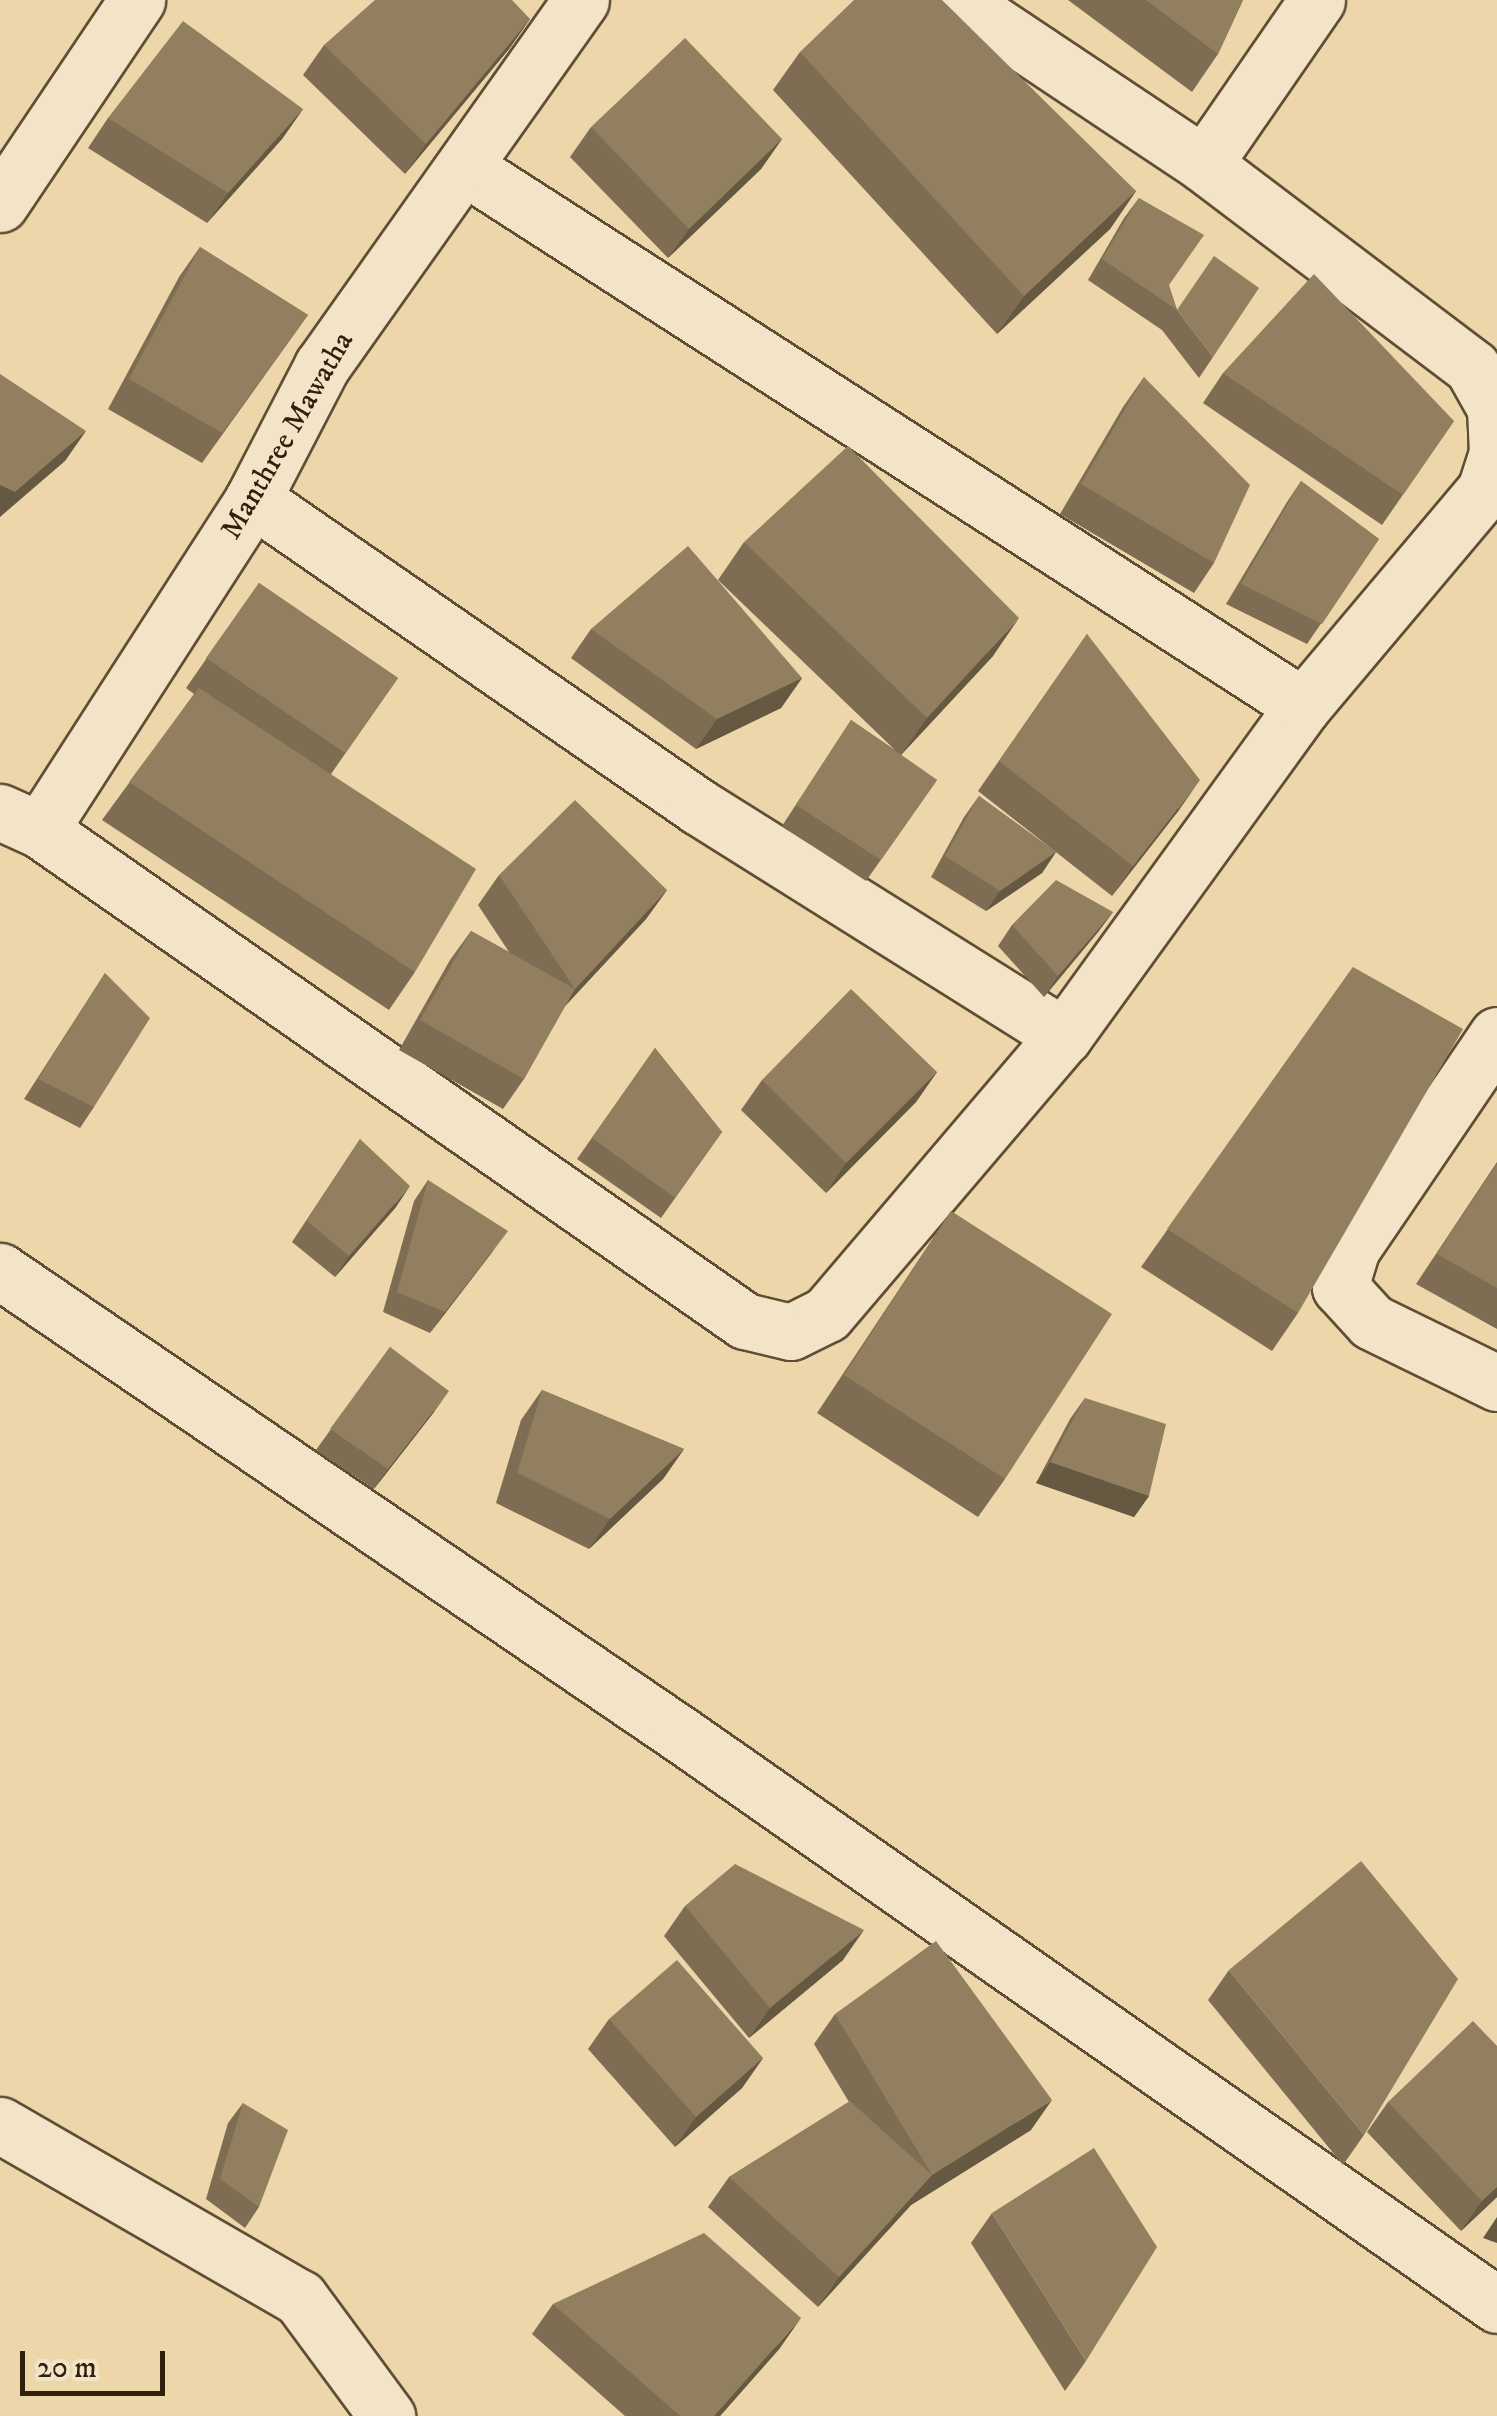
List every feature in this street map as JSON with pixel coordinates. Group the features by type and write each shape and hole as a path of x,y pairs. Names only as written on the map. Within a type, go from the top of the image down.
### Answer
{"street":[{"path":"1,202 137,0"},
{"name":"Manthree Mawatha","path":"20,821 253,499 322,366 466,168 581,0"},
{"path":"20,821 745,1321 791,1332 828,1314 1064,1036 1303,706 1485,490 1497,454 1495,408 1472,367 1204,164 958,0"},
{"path":"1204,164 1317,0"},
{"path":"466,168 1303,706"},
{"path":"253,499 699,807 1064,1036"},
{"path":"1497,1035 1352,1248 1340,1287 1372,1322 1497,1383"},
{"path":"0,1270 667,1725 1497,2306"},
{"path":"0,2125 300,2298 387,2416"}],"building":[{"path":"375,0 512,0 530,19 426,144 324,45"},
{"path":"854,0 942,0 1136,191 1024,296 800,52"},
{"path":"1146,0 1243,0 1218,54"},
{"path":"183,21 303,109 228,193 108,118"},
{"path":"685,38 782,139 689,229 591,127"},
{"path":"1139,198 1204,235 1169,285 1177,310 1102,259"},
{"path":"200,247 308,315 222,433 129,379"},
{"path":"1214,256 1259,288 1213,357 1177,310"},
{"path":"1314,274 1454,421 1403,495 1223,373"},
{"path":"0,374 86,431 15,492 0,485"},
{"path":"1144,377 1250,485 1214,563 1081,484"},
{"path":"848,446 1019,618 927,718 744,542"},
{"path":"1301,481 1379,539 1322,624 1241,584"},
{"path":"688,546 802,678 717,719 591,629"},
{"path":"259,583 398,678 345,753 206,658"},
{"path":"1087,634 1200,780 1133,866 999,761"},
{"path":"199,688 476,869 415,972 129,782"},
{"path":"851,720 937,780 881,860 796,805"},
{"path":"979,796 1056,852 1000,891 945,856"},
{"path":"575,800 667,890 575,989 499,875"},
{"path":"1056,880 1113,912 1058,976 1012,925"},
{"path":"471,931 575,989 524,1079 420,1020"},
{"path":"1353,967 1463,1029 1298,1313 1167,1229"},
{"path":"105,973 150,1018 94,1107 38,1079"},
{"path":"851,989 937,1072 846,1163 762,1080"},
{"path":"655,1048 722,1132 675,1198 592,1138"},
{"path":"360,1139 410,1186 349,1256 307,1221"},
{"path":"1497,1164 1497,1288 1437,1254"},
{"path":"428,1180 508,1231 445,1312 397,1292"},
{"path":"951,1211 1112,1314 1005,1479 844,1375"},
{"path":"390,1347 449,1391 388,1469 330,1429"},
{"path":"542,1390 684,1449 610,1519 517,1473"},
{"path":"1085,1398 1166,1424 1149,1496 1050,1462"},
{"path":"1361,1861 1458,1979 1364,2135 1229,1970"},
{"path":"735,1864 864,1930 770,2008 685,1906"},
{"path":"936,1941 1052,2100 932,2175 835,2014"},
{"path":"677,1960 763,2058 696,2117 609,2019"},
{"path":"1473,2021 1497,2046 1497,2187 1482,2201 1388,2102"},
{"path":"850,2101 932,2175 839,2277 729,2177"},
{"path":"243,2103 288,2130 259,2207 220,2179"},
{"path":"1094,2148 1157,2247 1086,2361 992,2213"},
{"path":"704,2233 801,2318 714,2416 680,2416 553,2304"}]}
